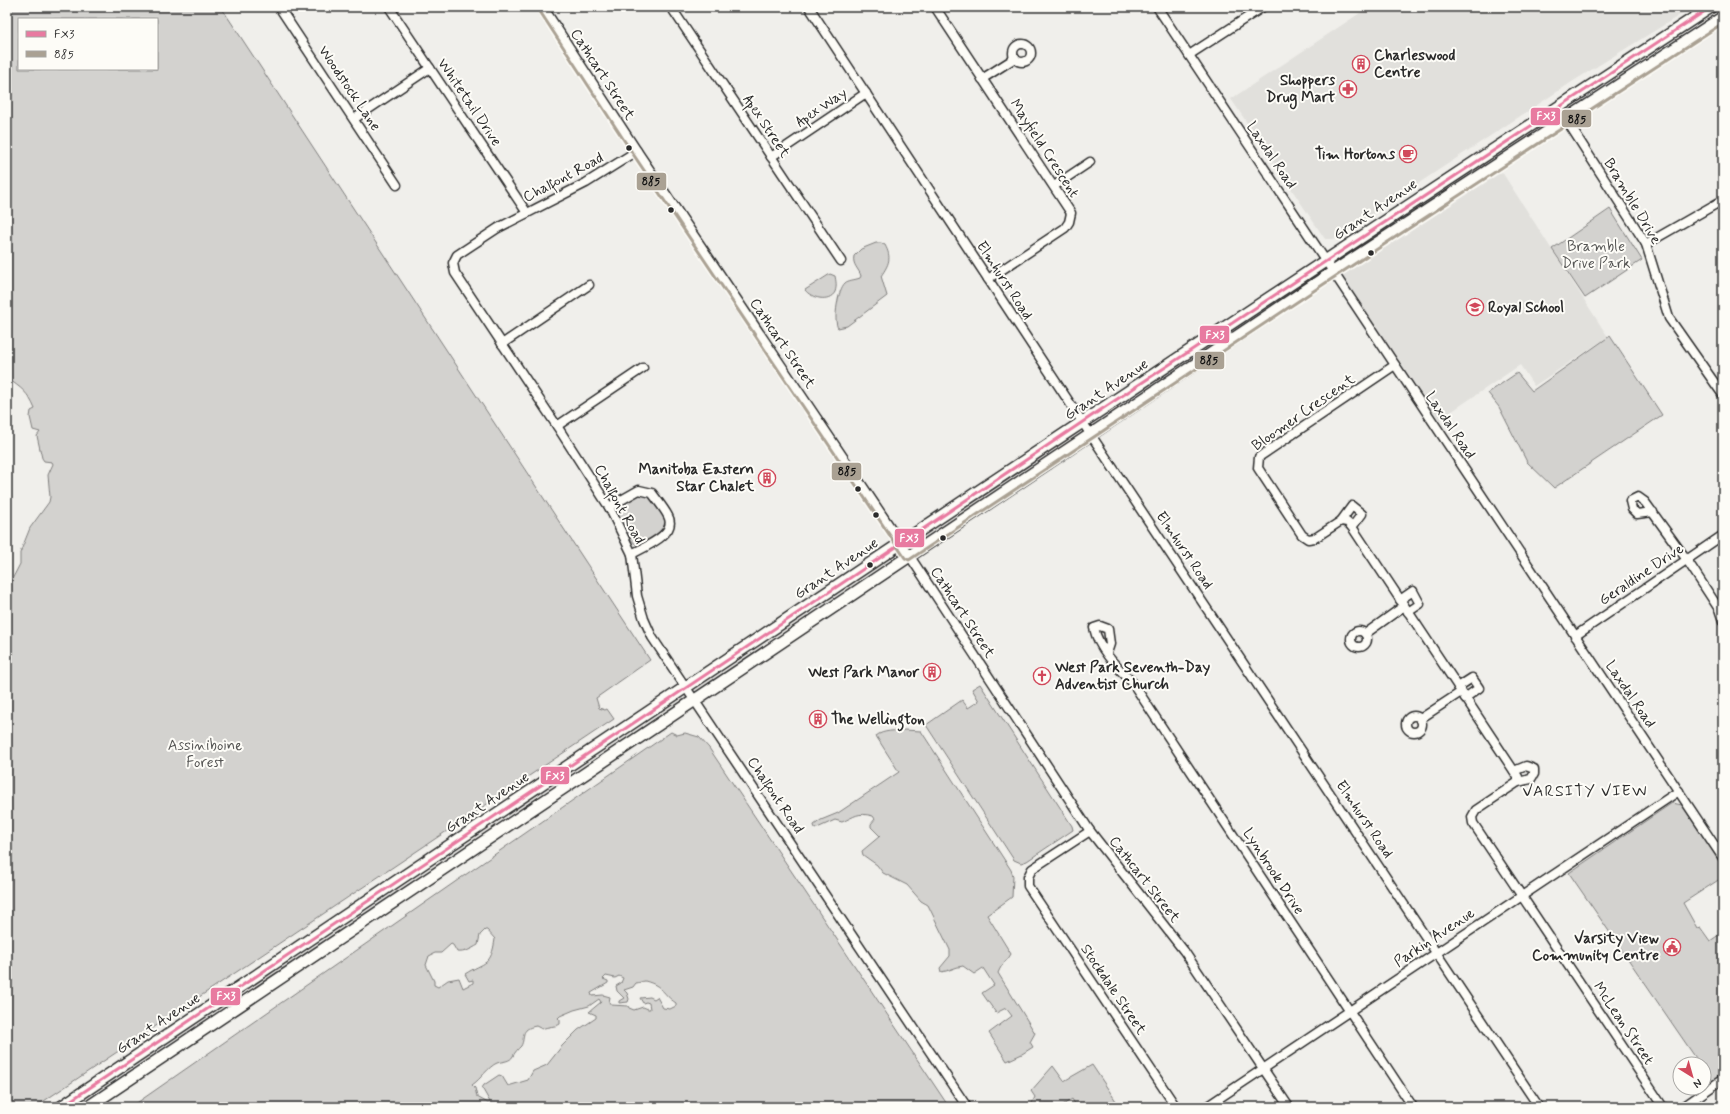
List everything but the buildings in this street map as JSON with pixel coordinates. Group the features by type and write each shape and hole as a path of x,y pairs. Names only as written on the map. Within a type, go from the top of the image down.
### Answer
{"main road":[{"name":"Grant Avenue","path":"61,1107 900,543 1711,7"},
{"name":"Grant Avenue","path":"88,1107 694,699 1333,272 1723,17"},
{"path":"1215,334 1222,347"}],"street":[{"name":"Woodstock Lane","path":"279,7 398,185"},
{"name":"Whitetail Drive","path":"389,7 527,213"},
{"name":"Cathcart Street","path":"543,7 637,151 909,555 1090,831 1184,951 1289,1107"},
{"name":"Apex Street","path":"671,7 841,261"},
{"name":"Elmhurst Road","path":"809,7 1083,423 1539,1107"},
{"name":"Mayfield Crescent","path":"935,7 1071,213 1069,224 988,279"},
{"name":"Laxdal Road","path":"1157,7 1723,858"},
{"path":"1189,55 1263,7"},
{"path":"982,79 1015,58"},
{"path":"354,119 430,68"},
{"name":"Apex Way","path":"771,157 866,93"},
{"name":"Bramble Drive","path":"1558,107 1646,244 1669,318 1723,395"},
{"name":"Chalfont Road","path":"637,151 586,183 498,228 457,255 453,263 455,273 609,507 632,554 637,596 644,619 658,646 967,1107"},
{"path":"1054,186 1090,162"},
{"path":"1646,244 1723,200"},
{"path":"502,344 589,285"},
{"name":"Bloomer Crescent","path":"1352,527 1362,514 1352,506 1341,521 1315,538 1308,539 1302,535 1258,468 1259,456 1395,365"},
{"path":"557,426 643,368"},
{"path":"609,507 639,490 652,493 670,518 669,528 663,537 632,554"},
{"path":"1653,512 1687,560 1718,609 1723,621"},
{"path":"1341,521 1347,522 1352,527 1514,771 1518,778 1518,782"},
{"name":"Geraldine Drive","path":"1575,636 1723,535"},
{"path":"1365,634 1404,606"},
{"name":"Lynbrook Drive","path":"1107,653 1112,662 1137,688 1413,1107"},
{"path":"1420,719 1461,692"},
{"path":"1514,771 1526,766 1534,769 1534,774 1532,779 1518,782 1476,810 1472,816 1473,823 1521,896"},
{"name":"Parkin Avenue","path":"1206,1107 1679,791"},
{"name":"Stockdale Street","path":"1090,831 1032,869 1028,877 1028,886 1176,1107"},
{"name":"McLean Street","path":"1521,896 1664,1107"},
{"path":"1683,1107 1723,1079"}],"shaded area":[{"path":"1369,7 1693,7 1575,80 1334,239 1325,239 1231,99"},
{"name":"Royal School","path":"1502,172 1608,337 1534,386 1520,365 1439,420 1342,276"}],"green space":[{"name":"Assiniboine Forest","path":"7,7 221,7 650,660 596,698 599,708 605,710 607,709 614,719 35,1107 7,1107 7,603 11,601 11,598 7,597 8,587 20,564 20,553 30,528 49,502 48,475 53,464 52,462 44,461 42,458 37,436 40,432 33,430 30,417 31,411 35,409 30,398 7,378"},
{"name":"Bramble Drive Park","path":"1610,209 1642,260 1585,298 1552,249"},
{"path":"876,243 885,245 889,257 888,264 881,276 887,296 847,326 838,328 836,312 842,286 846,282 860,278 861,276 855,264 854,256 861,249"},
{"path":"830,274 835,276 836,290 829,297 816,297 805,290"},
{"path":"1610,336 1662,415 1554,488 1527,462 1499,407 1488,393 1517,373 1532,391"},
{"path":"638,493 650,494 662,513 666,525 659,534 641,547 632,540 622,524 618,512 618,508 621,504"},
{"path":"980,684 1072,826 1073,830 1027,861 1021,863 1014,860 926,725 962,700 968,708 979,701 972,689"},
{"path":"904,730 921,731 1011,870 1013,876 1012,897 987,915 1011,954 1001,966 998,973 1035,1033 1030,1042 1033,1047 1007,1061 989,1033 1012,1016 1006,1008 996,1013 982,993 994,985 983,968 974,974 963,966 941,972 940,968 950,956 950,950 928,905 921,901 907,885 883,873 877,865 863,855 862,851 880,836 871,827 871,824 875,819 873,816 854,816 842,822 835,820 815,829 814,825 821,820 838,813 899,772 876,736 886,732"},
{"path":"671,732 677,735 685,733 699,737 709,748 949,1107 131,1107","holes":["487,930 495,939 493,948 489,959 486,962 465,974 469,981 473,980 473,983 463,988 459,978 448,980 438,987 434,985 434,981 426,965 429,956 435,953 441,953 451,944 457,952 463,952 470,949 478,945 480,935","606,976 615,978 619,976 623,978 621,983 616,986 617,991 624,998 619,1001 619,1003 628,1002 629,999 624,990 633,987 636,983 645,981 656,985 676,1003 676,1006 670,1009 663,1008 657,997 654,999 650,997 640,998 643,1003 649,1003 650,1009 643,1007 634,1010 628,1006 611,1005 609,1002 610,997 603,995 592,996 591,993 608,983 608,981 603,979","599,999 601,1002 589,1012 596,1015 596,1018 578,1030 562,1046 547,1065 533,1071 528,1080 508,1086 502,1076 499,1075 482,1088 490,1102 488,1103 477,1097 475,1088 472,1085 494,1065 512,1058 521,1046 525,1031 527,1029 536,1026 542,1029 558,1025 560,1024 560,1020 558,1018 560,1016 589,1006"]},
{"name":"Varsity View Community Centre","path":"1672,803 1682,805 1723,867 1723,877 1683,903 1697,928 1700,927 1710,941 1723,932 1723,954 1720,956 1718,961 1723,968 1723,1076 1713,1083 1712,1056 1695,1056 1569,873"},
{"path":"1092,1065 1120,1107 1077,1107 1072,1099 1060,1107 1054,1107 1052,1104 1043,1104 1030,1107 1035,1097 1031,1091 1053,1066 1064,1081"}],"transit line":[{"name":"FX3","path":"61,1107 1090,417 1711,7"},
{"name":"885","path":"539,10 633,154 905,558 909,560 1336,276 1723,23"}],"place":[{"name":"Charleswood Centre","path":"1361,64"},
{"name":"Shoppers Drug Mart","path":"1348,89"},
{"name":"Tim Hortons","path":"1408,154"},
{"name":"Royal School","path":"1475,307"},
{"name":"Manitoba Eastern Star Chalet","path":"767,478"},
{"name":"West Park Manor","path":"932,672"},
{"name":"West Park Seventh-Day Adventist Church","path":"1042,676"},
{"name":"The Wellington","path":"818,719"},
{"name":"Varsity View Community Centre","path":"1672,947"}],"district":[{"name":"VARSITY VIEW","path":"1585,790"}]}
